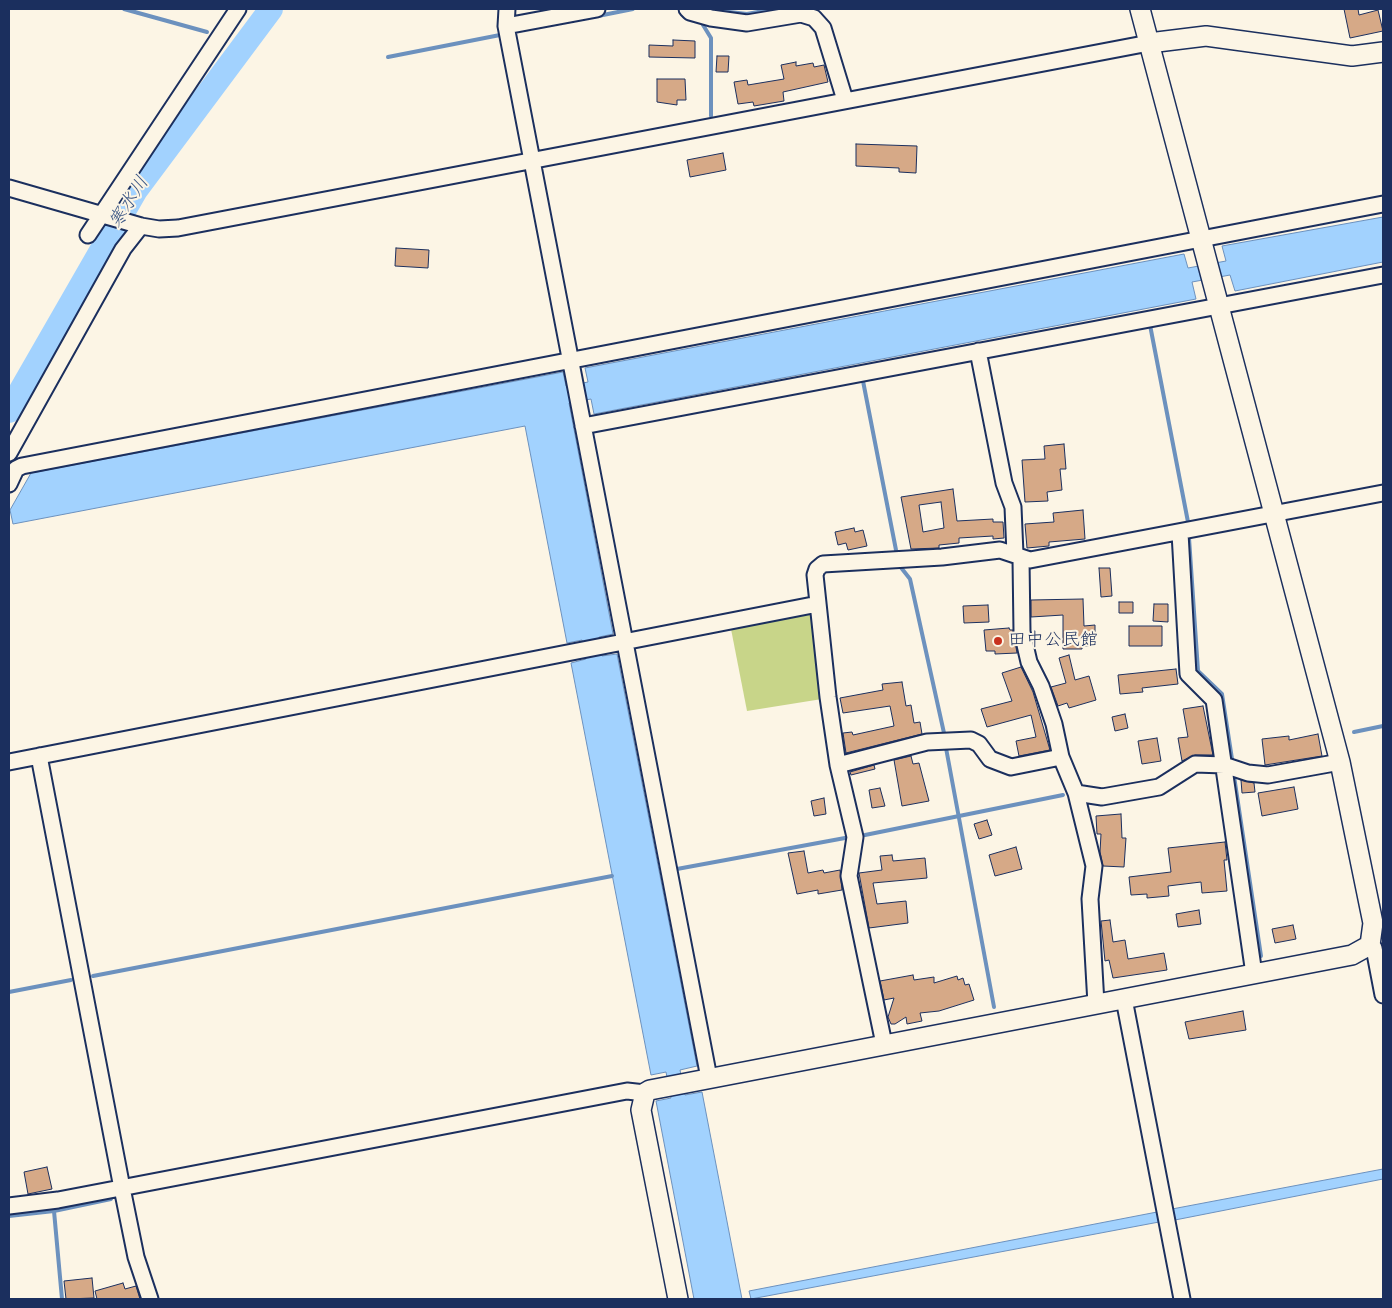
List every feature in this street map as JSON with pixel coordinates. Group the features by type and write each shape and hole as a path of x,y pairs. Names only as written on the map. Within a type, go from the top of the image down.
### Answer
{"street":[{"path":"88,235 238,9"},
{"path":"507,9 506,26 709,1078"},
{"path":"506,26 597,9"},
{"path":"687,9 690,12 711,18 747,23 787,13 801,14 814,18 823,28 844,100"},
{"path":"1140,9 1276,514 1340,762 1373,923 1383,995"},
{"path":"9,188 138,225 159,229 178,228 1149,43 1206,36 1352,56 1383,52"},
{"path":"9,484 16,469 22,466 1383,204"},
{"path":"9,453 138,225"},
{"path":"583,426 1383,275"},
{"path":"978,351 1004,483 1013,506 1022,632 1030,662 1041,686 1054,724 1061,757 1076,793 1094,866 1090,899 1096,1004"},
{"path":"884,1044 849,876 855,837 838,765 828,697 815,575 817,569 823,564 942,557 1000,550 1030,560 1383,493"},
{"path":"1180,533 1188,674 1214,700 1254,974"},
{"path":"9,762 818,604"},
{"path":"838,765 927,742 971,740 979,744 990,759 1011,767 1061,757"},
{"path":"39,756 136,1257 150,1299"},
{"path":"1076,793 1102,797 1159,787 1195,764 1224,764 1248,773 1268,775 1340,762"},
{"path":"9,1206 58,1200 627,1091 645,1093 709,1078 1352,955 1376,947"},
{"path":"1124,999 1182,1299"},
{"path":"645,1093 641,1110 678,1299"}],"green space":[{"path":"814,614 822,699 747,711 731,629"}],"water":[{"path":"1383,217 1383,262 1235,291 1230,275 1192,282 1196,299 594,414 591,399 569,403 613,634 599,637 602,656 617,654 697,1066 680,1070 685,1095 702,1092 742,1299 694,1299 656,1101 671,1098 666,1072 651,1075 571,663 586,659 582,640 567,643 525,426 13,524 10,510 31,473 563,372 566,386 568,386 588,382 585,368 1184,254 1188,268 1226,261 1222,246"},
{"path":"1383,1169 1383,1179 1175,1220 1172,1209"},
{"path":"1157,1212 1159,1222 751,1299 749,1291"}],"building":[{"path":"1344,9 1358,9 1359,15 1378,10 1383,31 1350,38"},
{"path":"673,40 695,41 695,58 649,57 649,45 673,46"},
{"path":"717,56 729,56 728,72 716,72"},
{"path":"796,62 796,66 813,63 814,67 824,65 828,82 783,92 784,101 754,106 753,102 738,104 734,82 747,80 748,85 784,79 781,65"},
{"path":"657,79 685,79 686,100 677,100 677,105 657,102"},
{"path":"856,144 917,146 916,173 899,172 899,168 856,166"},
{"path":"723,153 726,170 690,177 687,160"},
{"path":"396,248 429,250 428,268 395,266"},
{"path":"1064,444 1066,469 1060,469 1062,490 1047,492 1048,501 1025,502 1022,460 1045,459 1044,446"},
{"path":"953,489 957,521 993,519 993,522 1003,522 1004,538 993,539 993,536 959,538 959,543 939,545 939,548 911,549 901,497","holes":["941,502 944,528 923,532 919,505"]},
{"path":"1083,510 1085,539 1049,542 1049,546 1027,548 1025,524 1054,522 1053,513"},
{"path":"854,528 855,532 863,530 867,546 848,550 846,543 838,545 835,532"},
{"path":"1099,568 1110,568 1112,596 1101,597"},
{"path":"1083,599 1084,626 1095,625 1095,646 1082,646 1082,649 1063,649 1063,615 1031,617 1031,600"},
{"path":"1119,602 1133,602 1133,613 1119,613"},
{"path":"1154,604 1168,604 1168,622 1153,621"},
{"path":"988,605 989,622 964,623 963,606"},
{"path":"1129,626 1162,626 1162,646 1129,646"},
{"path":"1009,628 1013,630 1017,653 995,654 995,651 986,651 984,630"},
{"path":"1069,655 1075,680 1089,676 1096,700 1069,708 1067,703 1058,706 1051,687 1066,683 1059,658"},
{"path":"1021,667 1033,692 1050,750 1019,756 1016,741 1036,737 1031,715 987,727 981,709 1012,701 1002,673"},
{"path":"1176,669 1178,684 1142,688 1143,692 1120,694 1118,675"},
{"path":"902,682 906,706 911,705 914,723 920,722 922,734 846,753 843,733 852,732 853,735 894,726 890,706 843,713 840,698 883,690 882,684"},
{"path":"1203,706 1213,755 1195,755 1182,761 1178,738 1188,737 1183,709"},
{"path":"1125,714 1128,728 1115,731 1112,717"},
{"path":"1318,734 1322,756 1265,765 1262,739 1289,736 1289,740"},
{"path":"1157,738 1161,761 1142,764 1138,741"},
{"path":"911,756 913,764 919,763 929,801 902,806 894,760"},
{"path":"874,765 875,769 851,775 850,772"},
{"path":"1241,780 1254,783 1255,792 1242,793"},
{"path":"1294,787 1298,809 1262,816 1258,793"},
{"path":"880,788 885,806 872,808 869,790"},
{"path":"824,798 826,814 814,816 811,801"},
{"path":"1121,814 1122,838 1126,838 1124,867 1103,866 1100,852 1101,834 1097,834 1096,816"},
{"path":"987,820 992,835 979,839 974,824"},
{"path":"1225,842 1227,860 1224,860 1227,891 1202,893 1201,882 1168,886 1169,896 1147,898 1147,894 1131,895 1129,877 1171,872 1168,848"},
{"path":"1016,847 1022,869 995,876 989,855"},
{"path":"804,851 808,873 823,870 824,873 840,870 842,890 818,894 818,890 797,894 788,853"},
{"path":"892,855 893,861 925,858 927,878 873,883 877,904 906,901 908,923 869,928 859,873 882,870 880,856"},
{"path":"1199,910 1201,924 1178,927 1176,914"},
{"path":"1110,920 1113,942 1125,940 1128,959 1164,953 1167,970 1113,978 1109,960 1105,961 1101,921"},
{"path":"1293,925 1296,939 1275,943 1272,929"},
{"path":"913,975 914,980 934,977 934,983 957,976 958,980 963,978 965,985 969,984 974,1000 939,1011 920,1013 922,1021 907,1024 906,1017 895,1024 891,1024 888,1017 894,998 884,1000 880,981"},
{"path":"1243,1011 1246,1030 1189,1039 1185,1022"},
{"path":"47,1167 52,1189 28,1194 24,1172"},
{"path":"92,1278 94,1298 66,1299 64,1281"},
{"path":"123,1283 125,1289 136,1286 140,1299 97,1299 95,1291"}],"waterway":[{"path":"124,9 207,32"},
{"name":"寒水川","path":"9,411 136,190 271,9"},
{"path":"598,16 633,9"},
{"path":"703,9 747,14 774,9"},
{"path":"700,20 711,38 711,116"},
{"path":"388,57 500,35"},
{"path":"1150,325 1188,522"},
{"path":"863,381 896,550"},
{"path":"1189,538 1198,671 1222,694 1232,759"},
{"path":"899,565 910,579 944,733"},
{"path":"1354,732 1383,726"},
{"path":"946,748 994,1007"},
{"path":"1234,776 1261,956"},
{"path":"865,835 1063,795"},
{"path":"677,869 845,838"},
{"path":"93,976 612,876"},
{"path":"9,992 71,980"},
{"path":"9,1216 54,1211 111,1199"},
{"path":"54,1211 62,1299"}],"place":[{"name":"田中公民館","path":"998,641"}]}
